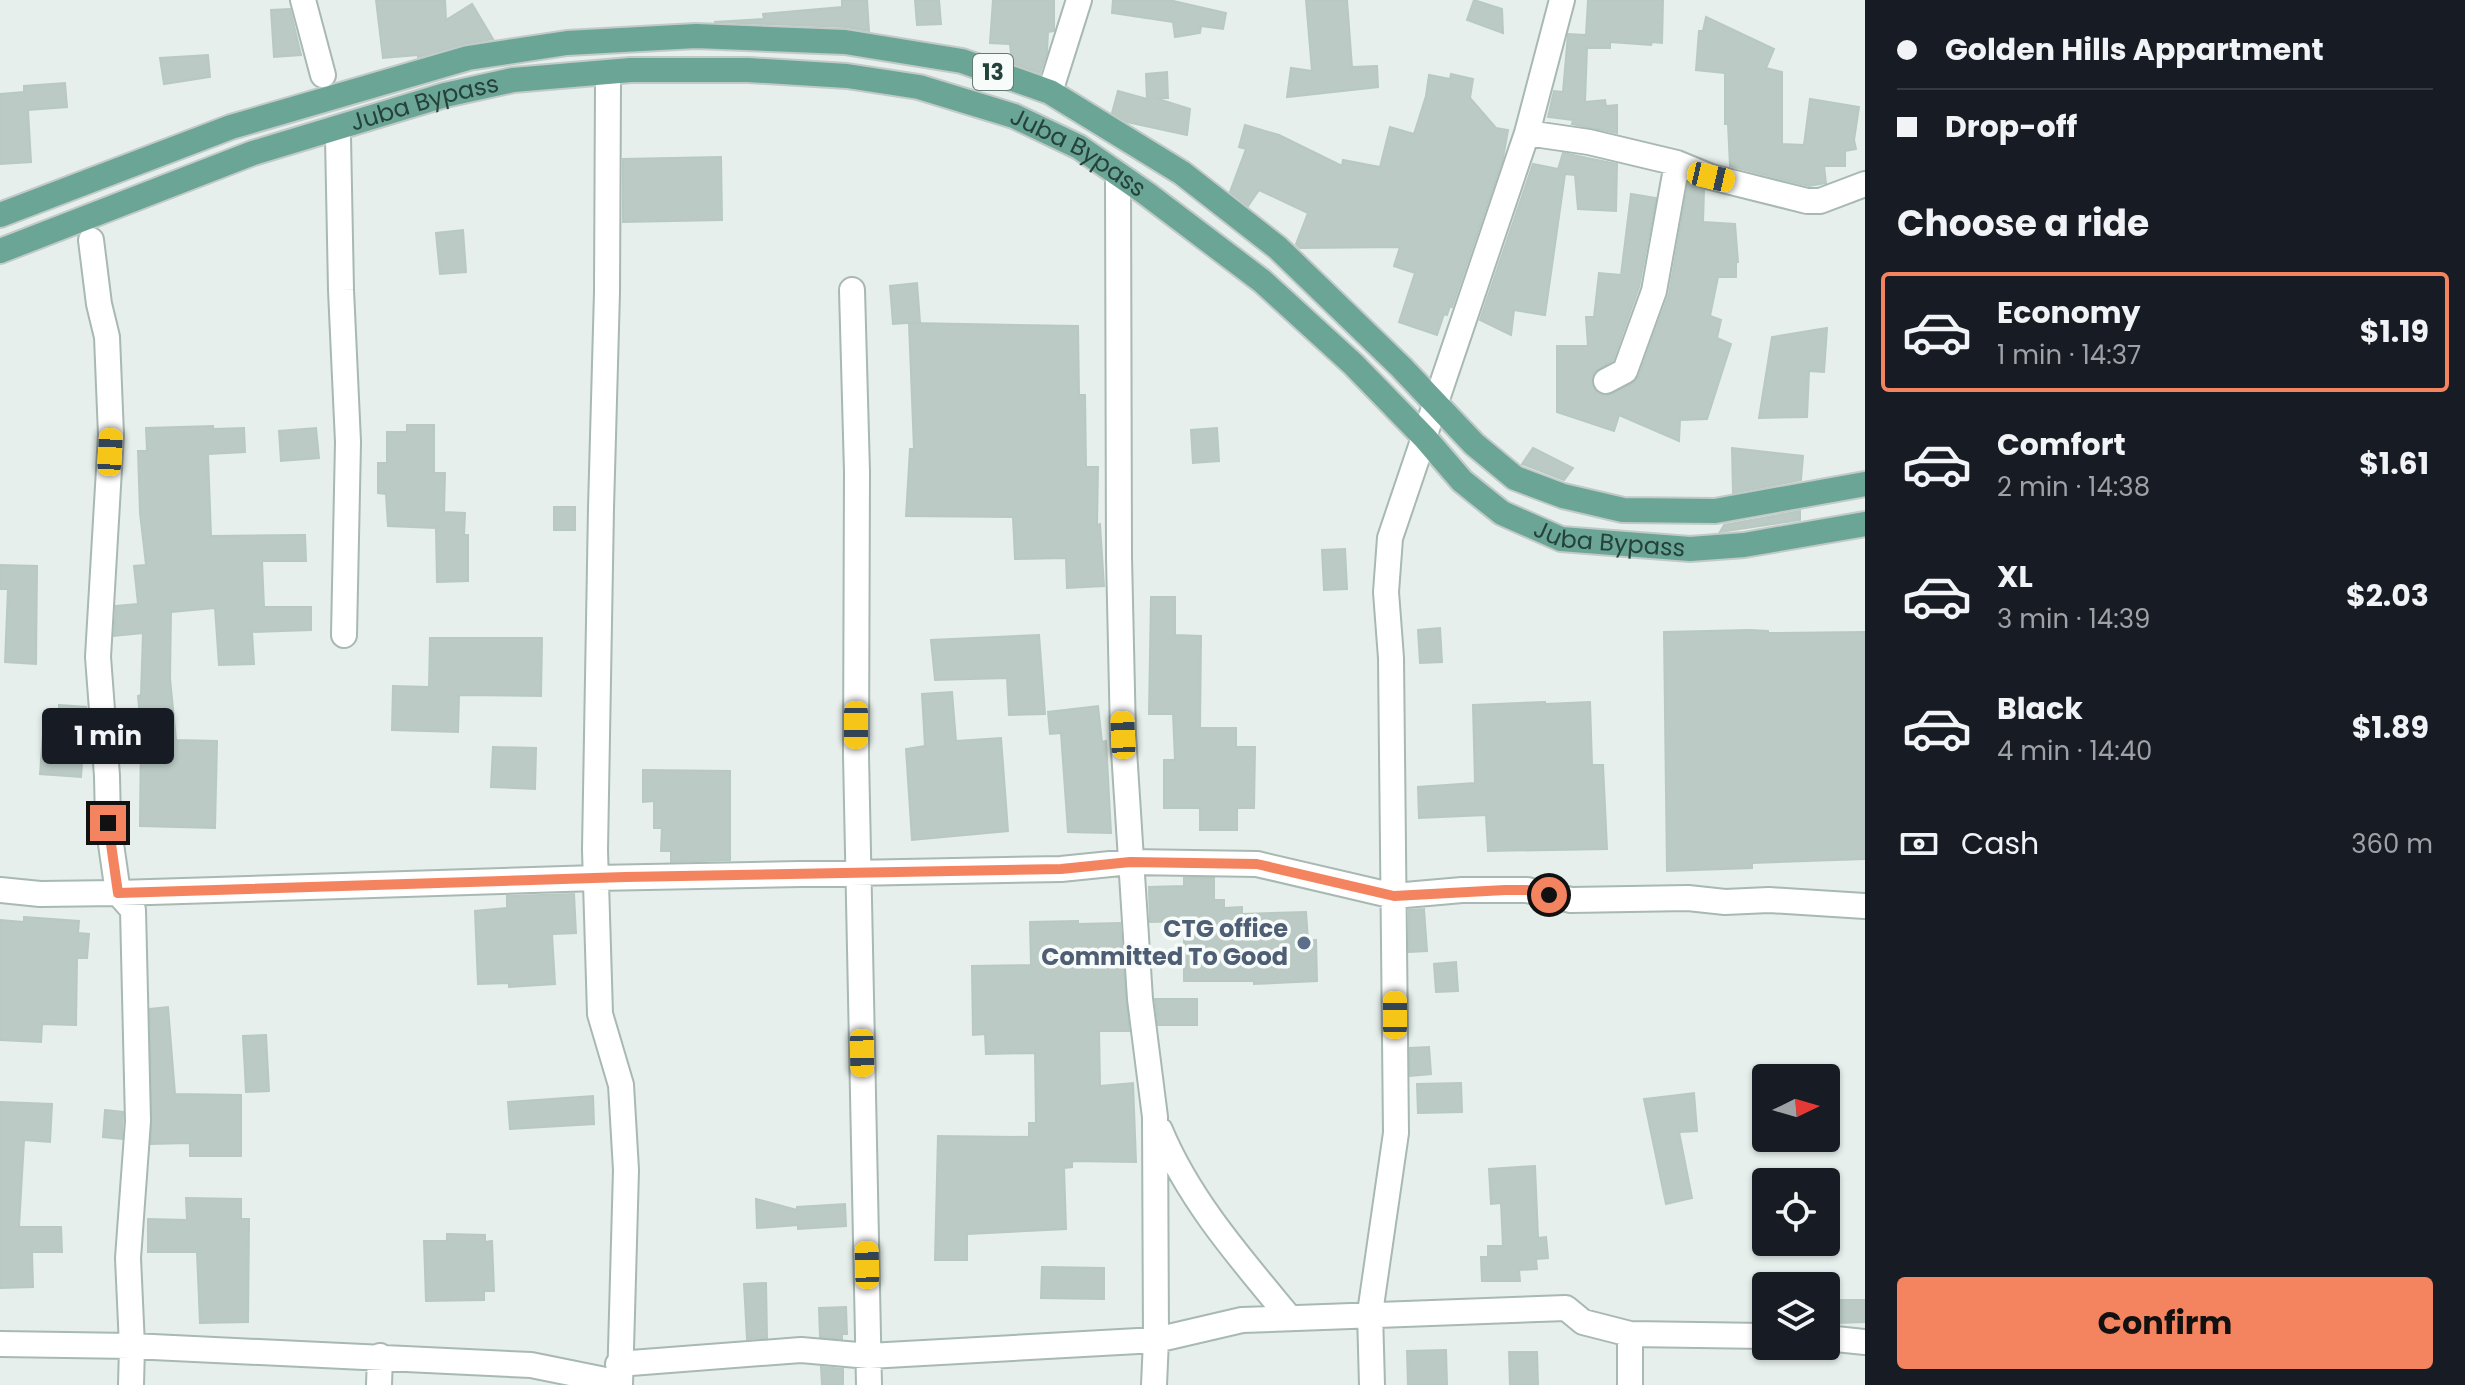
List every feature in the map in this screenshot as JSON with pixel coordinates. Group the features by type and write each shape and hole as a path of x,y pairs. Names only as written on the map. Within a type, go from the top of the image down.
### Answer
{"main road":[{"name":"Juba Bypass","path":"0,215 246,123 468,58 567,43 696,36 845,42 962,61 1050,92 1182,173 1278,248 1401,367 1474,444 1515,478 1563,496 1623,510 1715,511 1865,484"},
{"name":"Juba Bypass","path":"0,251 253,153 445,95 513,80 631,70 748,70 847,76 919,87 1014,116 1079,147 1262,281 1353,364 1462,481 1502,513 1561,539 1690,549 1744,545 1865,524"}],"street":[{"path":"303,0 323,75"},
{"path":"1050,92 1079,0"},
{"path":"1372,1385 1370,1313 1396,1133 1391,658 1386,592 1390,538 1527,133 1562,0"},
{"path":"608,83 596,878 600,1014 621,1085 626,1170 619,1377"},
{"path":"1527,133 1589,142 1677,163 1711,177 1814,202 1865,184"},
{"path":"338,137 348,442 344,635"},
{"path":"1606,381 1625,371 1654,291 1677,163"},
{"path":"1118,181 1119,557 1130,862 1140,999 1155,1117 1154,1385"},
{"path":"91,240 99,304 107,337 109,379 110,446 98,657 108,823 118,893 133,910 135,949 138,1121 128,1258 131,1385"},
{"path":"852,290 857,472 858,871 869,1385"},
{"path":"0,890 40,894 118,893 858,871 1061,869 1130,862 1257,864 1394,896 1462,890 1527,890 1571,900 1688,898 1865,906"},
{"path":"1155,1117 1176,1167 1249,1269 1289,1317"},
{"path":"0,1344 380,1356 531,1365 619,1377 801,1350 869,1356 1156,1340 1242,1320 1370,1313 1566,1308 1583,1322 1630,1334 1752,1336"},
{"path":"1630,1334 1630,1385"},
{"path":"1840,1339 1865,1342"},
{"path":"379,1385 380,1356"}],"building":[{"path":"376,0 445,0 446,20 472,4 493,39 418,57 383,58"},
{"path":"842,0 867,0 869,31 846,27 714,22 764,19 763,14 842,7"},
{"path":"915,0 939,0 941,24 917,25"},
{"path":"993,0 1054,0 1054,31 1048,32 1047,52 1040,73 1012,63 1010,44 990,43"},
{"path":"1113,0 1169,0 1226,13 1223,29 1201,26 1200,33 1175,37 1173,22 1112,13"},
{"path":"1306,0 1347,0 1352,67 1377,66 1378,87 1287,97 1291,68 1312,71"},
{"path":"1474,0 1502,9 1503,33 1467,20"},
{"path":"1588,0 1663,0 1662,43 1610,42 1610,48 1587,48 1585,102 1605,100 1606,106 1617,105 1617,133 1572,124 1573,120 1548,117 1554,91 1563,92 1568,34 1586,35"},
{"path":"290,9 301,55 274,57 271,10"},
{"path":"1706,17 1774,49 1766,68 1782,72 1782,144 1804,145 1810,99 1859,107 1854,140 1856,149 1845,151 1845,166 1824,166 1826,183 1809,186 1730,166 1728,124 1725,124 1725,73 1696,70 1699,31 1703,31"},
{"path":"208,55 210,77 164,84 160,58"},
{"path":"1167,72 1168,98 1155,98 1190,109 1187,135 1127,122 1112,113 1118,91 1147,99 1146,74"},
{"path":"1451,74 1473,79 1470,98 1496,128 1508,130 1503,158 1452,307 1447,315 1444,314 1437,335 1399,322 1415,273 1394,266 1400,247 1300,248 1296,244 1308,213 1259,190 1248,206 1230,192 1246,149 1239,147 1245,125 1279,135 1342,166 1343,160 1380,167 1390,127 1414,134 1429,75 1450,79"},
{"path":"65,83 67,107 28,110 31,162 0,164 0,94 24,92 24,86"},
{"path":"1563,153 1617,164 1616,211 1578,209 1575,175 1565,174 1545,315 1514,310 1511,335 1480,320 1533,164 1558,169"},
{"path":"721,157 722,220 623,222 623,159"},
{"path":"1688,184 1704,190 1703,222 1735,224 1736,277 1718,277 1710,316 1721,320 1717,338 1731,344 1707,419 1680,420 1679,441 1619,415 1614,431 1557,412 1557,346 1588,346 1586,317 1594,317 1599,273 1621,275 1631,194 1656,198 1639,287 1613,360 1594,372 1591,381 1597,393 1606,396 1632,384 1639,376 1669,294"},
{"path":"463,230 466,272 440,274 436,233"},
{"path":"917,283 920,322 893,324 890,286"},
{"path":"909,323 1078,326 1079,395 1085,395 1086,467 1098,467 1097,525 1100,524 1104,586 1067,588 1066,558 1015,559 1013,517 906,516 910,449 914,449"},
{"path":"1827,328 1824,372 1809,371 1807,417 1759,418 1772,337"},
{"path":"407,425 434,425 434,473 445,473 444,512 465,513 468,581 437,582 436,528 388,526 386,494 378,493 378,463 387,463 387,432 407,432"},
{"path":"213,426 213,429 244,428 245,452 208,454 211,536 305,535 306,561 262,561 264,607 311,607 311,630 252,632 254,664 219,665 215,608 171,612 170,678 176,740 217,741 215,828 140,826 141,730 138,696 141,695 143,633 114,636 116,606 138,604 134,566 146,565 138,451 147,451 146,428"},
{"path":"316,428 319,458 281,461 279,431"},
{"path":"1217,428 1219,461 1193,463 1191,430"},
{"path":"1533,448 1573,468 1564,480 1522,464"},
{"path":"1732,448 1803,456 1801,480 1733,493"},
{"path":"554,507 575,507 575,530 554,530"},
{"path":"1800,511 1800,520 1720,532 1724,525"},
{"path":"1345,549 1347,589 1324,590 1322,550"},
{"path":"0,565 37,566 36,664 5,662 8,589 0,589"},
{"path":"1151,597 1175,597 1175,635 1201,636 1200,728 1236,728 1236,747 1255,747 1254,808 1237,808 1237,830 1200,830 1200,808 1164,808 1164,760 1175,760 1173,714 1149,714"},
{"path":"1440,628 1442,662 1420,663 1418,630"},
{"path":"1750,630 1768,633 1865,632 1865,859 1752,863 1752,868 1667,871 1664,632"},
{"path":"1039,635 1045,714 1009,715 1007,678 935,680 931,640"},
{"path":"430,638 542,638 541,696 459,695 458,732 392,730 393,686 429,687"},
{"path":"952,692 956,741 1001,738 1008,831 912,840 906,749 925,746 922,694"},
{"path":"1590,702 1592,765 1603,765 1607,849 1488,851 1486,815 1419,818 1418,787 1475,783 1473,705"},
{"path":"59,705 86,707 81,777 40,774 44,721 51,721 52,710 59,711"},
{"path":"1098,706 1102,742 1106,741 1111,833 1068,832 1061,733 1050,734 1048,712"},
{"path":"493,747 536,748 535,789 491,787"},
{"path":"643,770 730,771 730,860 671,862 671,851 661,851 662,828 654,828 654,801 643,802"},
{"path":"1184,878 1214,878 1214,900 1224,900 1224,908 1242,907 1242,914 1306,912 1308,941 1316,940 1317,981 1254,984 1254,981 1184,981 1184,921 1150,922 1149,887 1184,886"},
{"path":"574,894 576,933 552,934 555,984 509,987 509,983 478,984 475,911 507,908 507,896"},
{"path":"1424,909 1427,951 1409,952 1409,910"},
{"path":"24,917 79,921 78,933 89,934 87,958 77,958 76,1025 42,1024 41,1042 0,1040 0,920 24,922"},
{"path":"1078,921 1078,924 1120,923 1129,1031 1099,1031 1100,1086 1133,1083 1136,1162 1072,1161 1072,1167 1064,1168 1066,1229 967,1234 967,1260 935,1260 938,1136 1029,1137 1029,1123 1036,1123 1035,1053 986,1054 985,1034 973,1035 972,966 1031,965 1030,922"},
{"path":"1456,962 1458,991 1436,992 1434,964"},
{"path":"1155,999 1197,999 1197,1025 1158,1025"},
{"path":"168,1007 175,1094 241,1095 241,1156 190,1156 190,1143 151,1144 150,1009"},
{"path":"266,1035 269,1091 246,1092 243,1036"},
{"path":"1429,1047 1431,1074 1410,1076 1410,1048"},
{"path":"1461,1083 1462,1112 1418,1113 1417,1084"},
{"path":"1694,1093 1697,1131 1679,1132 1692,1198 1666,1204 1644,1099"},
{"path":"593,1096 594,1124 510,1129 508,1102"},
{"path":"0,1102 52,1104 50,1142 24,1140 19,1227 61,1227 62,1252 32,1252 33,1287 0,1288"},
{"path":"105,1110 123,1112 122,1139 103,1137"},
{"path":"1535,1166 1538,1238 1546,1237 1548,1258 1536,1259 1537,1269 1519,1270 1520,1281 1482,1281 1481,1257 1488,1257 1488,1246 1503,1246 1501,1203 1491,1204 1489,1169"},
{"path":"186,1198 241,1199 241,1219 249,1219 248,1322 200,1323 197,1252 148,1252 148,1219 187,1220"},
{"path":"756,1199 797,1210 797,1207 845,1204 846,1226 757,1228"},
{"path":"447,1234 485,1235 485,1242 492,1241 494,1291 484,1291 484,1300 426,1301 424,1241 447,1241"},
{"path":"1042,1267 1104,1268 1104,1299 1041,1298"},
{"path":"766,1283 767,1338 747,1339 744,1284"},
{"path":"1840,1300 1865,1300 1865,1322 1840,1323"},
{"path":"846,1307 847,1334 842,1334 842,1339 820,1337 819,1308"},
{"path":"1446,1350 1447,1385 1408,1385 1407,1351"},
{"path":"1509,1352 1537,1352 1538,1385 1510,1385"},
{"path":"821,1367 843,1369 843,1385 822,1385"}],"place":[{"name":"CTG office Committed To Good","path":"1304,943"}],"route":[{"path":"108,823 118,893 858,871 1061,869 1130,862 1257,864 1394,896 1462,890 1527,890 1549,895"}]}
